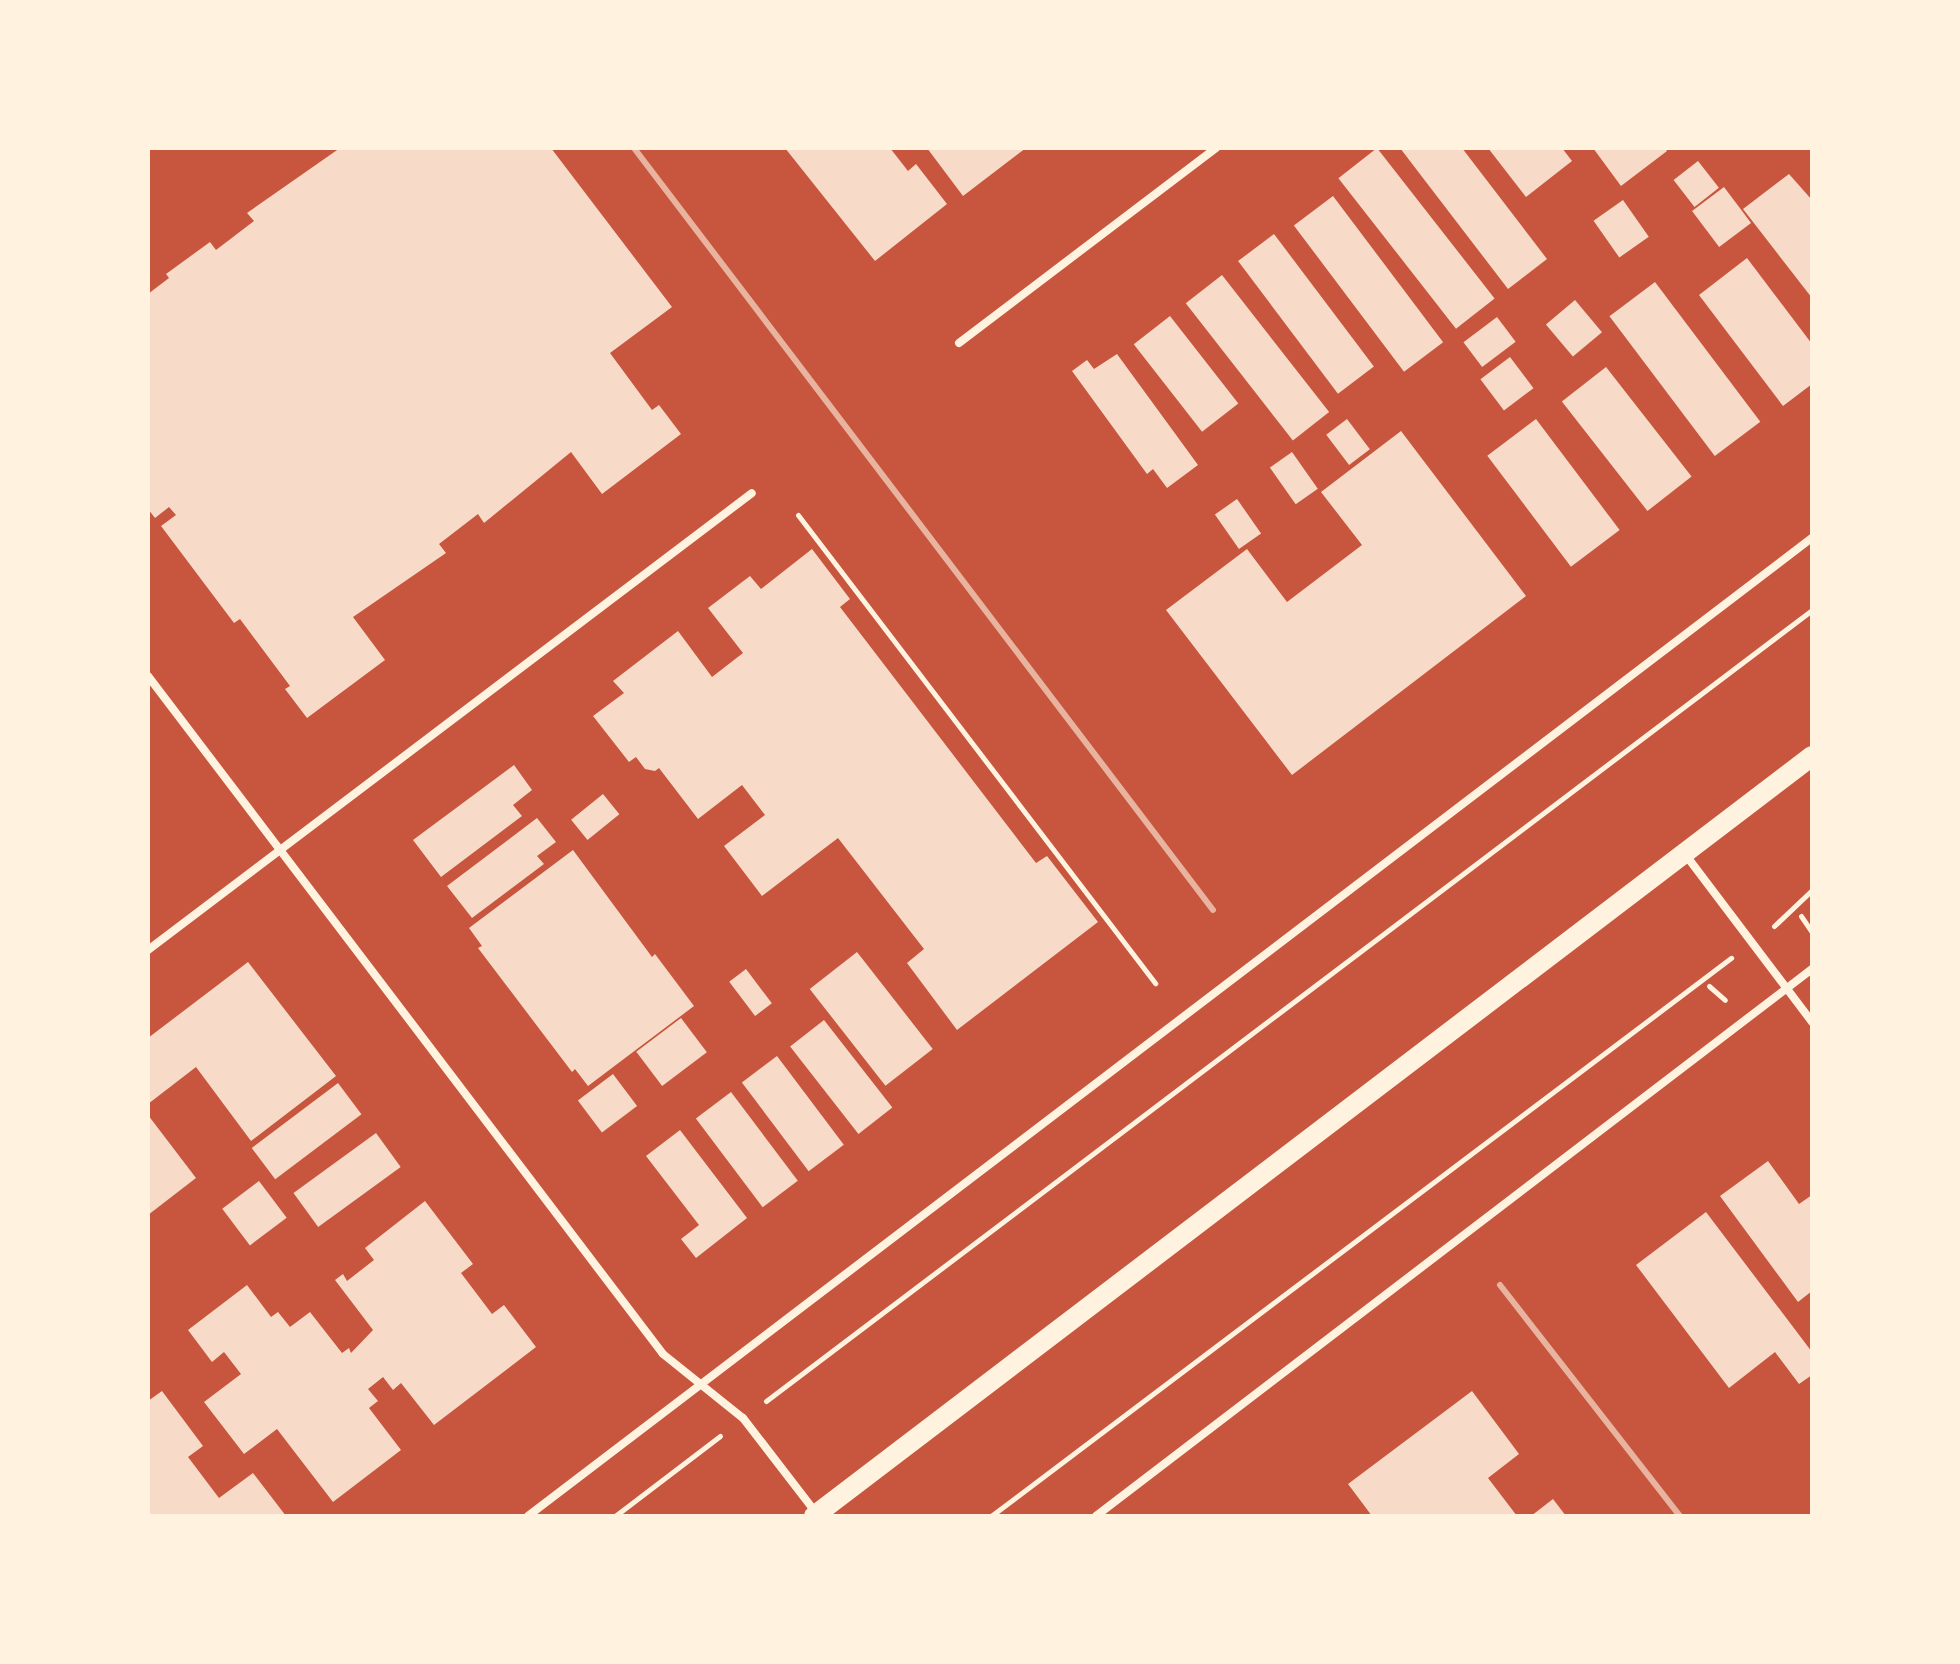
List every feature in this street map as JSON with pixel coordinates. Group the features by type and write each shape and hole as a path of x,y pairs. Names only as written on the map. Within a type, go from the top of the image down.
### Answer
{"main road":[{"path":"815,1515 1812,756"}],"street":[{"path":"959,343 1216,148"},
{"path":"148,950 752,493"},
{"path":"528,1516 1812,538"},
{"path":"148,676 663,1354 743,1418 815,1515"},
{"path":"1684,853 1812,1022"},
{"path":"1096,1516 1812,969"}],"path":[{"path":"798,515 1155,983"},
{"path":"760,1406 1812,610"},
{"path":"1775,925 1812,890"},
{"path":"1801,916 1811,931"},
{"path":"991,1516 1722,965"},
{"path":"1709,986 1726,1000"},
{"path":"615,1516 721,1436"}],"building":[{"path":"340,148 551,148 672,307 610,353 652,410 659,405 681,434 602,494 571,452 484,523 478,514 439,544 446,553 353,617 385,660 307,718 285,689 290,686 240,619 234,623 161,526 176,515 169,507 155,518 148,509 148,294 169,278 166,274 210,242 216,250 254,221 247,213"},
{"path":"785,148 890,148 908,171 916,164 947,204 875,261"},
{"path":"927,148 1026,148 963,196"},
{"path":"1377,148 1495,299 1456,329 1338,178"},
{"path":"1400,148 1462,148 1547,259 1508,289"},
{"path":"1488,148 1562,148 1572,161 1526,197"},
{"path":"1593,148 1665,148 1667,151 1621,186"},
{"path":"1698,161 1719,188 1695,207 1674,180"},
{"path":"1789,174 1812,200 1812,298 1743,209"},
{"path":"1724,187 1751,223 1719,247 1692,211"},
{"path":"1333,196 1443,342 1404,372 1294,225"},
{"path":"1623,200 1649,237 1619,258 1594,221"},
{"path":"1274,234 1374,367 1338,394 1238,261"},
{"path":"1747,258 1812,344 1812,384 1783,406 1699,295"},
{"path":"1222,275 1329,412 1293,440 1186,303"},
{"path":"1655,282 1760,422 1715,456 1609,316"},
{"path":"1575,300 1602,332 1573,357 1546,324"},
{"path":"1170,316 1238,403 1202,432 1134,344"},
{"path":"1497,317 1516,342 1482,367 1463,342"},
{"path":"1117,354 1198,465 1167,488 1153,469 1147,474 1072,371 1087,360 1094,369"},
{"path":"1510,357 1533,388 1504,410 1480,379"},
{"path":"1606,367 1692,477 1647,511 1562,401"},
{"path":"1347,419 1370,449 1349,465 1326,435"},
{"path":"1536,419 1620,530 1571,567 1487,456"},
{"path":"1401,431 1526,596 1292,775 1166,610 1247,549 1287,602 1362,545 1321,492"},
{"path":"1292,452 1318,489 1296,504 1270,467"},
{"path":"1237,499 1261,533 1239,549 1215,514"},
{"path":"812,549 850,599 840,607 1036,863 1047,856 1098,922 957,1030 907,963 924,949 838,838 762,896 724,846 765,815 742,785 698,819 659,768 655,771 645,769 636,757 629,762 593,716 624,693 613,681 678,631 712,677 743,653 708,608 750,576 761,589"},
{"path":"514,765 532,790 513,805 522,816 441,877 413,840"},
{"path":"603,794 619,814 587,840 571,820"},
{"path":"537,818 556,842 537,856 544,864 472,918 447,886"},
{"path":"573,850 652,957 655,954 694,1006 588,1086 575,1069 572,1072 478,948 482,946 469,928"},
{"path":"857,952 933,1049 885,1086 810,989"},
{"path":"248,962 336,1076 251,1141 196,1067 148,1104 148,1038"},
{"path":"746,969 772,1003 755,1016 729,982"},
{"path":"681,1018 707,1052 662,1086 636,1052"},
{"path":"824,1020 892,1107 858,1134 790,1046"},
{"path":"777,1056 844,1145 809,1171 742,1082"},
{"path":"613,1074 637,1106 602,1132 578,1100"},
{"path":"338,1083 361,1114 275,1179 252,1148"},
{"path":"731,1092 798,1181 763,1207 696,1118"},
{"path":"148,1115 196,1178 148,1215"},
{"path":"680,1130 747,1218 696,1258 681,1239 699,1225 646,1156"},
{"path":"376,1133 401,1167 318,1227 293,1193"},
{"path":"1768,1161 1799,1204 1812,1195 1812,1291 1798,1302 1720,1196"},
{"path":"259,1181 287,1218 250,1245 222,1209"},
{"path":"425,1201 473,1264 461,1273 492,1314 504,1305 536,1347 434,1425 401,1383 393,1390 383,1377 368,1389 378,1401 369,1408 401,1450 333,1502 277,1429 244,1454 204,1402 241,1374 224,1352 212,1362 188,1330 247,1285 271,1317 278,1312 290,1327 310,1312 342,1353 349,1348 351,1353 373,1330 335,1280 343,1274 347,1281 374,1260 365,1248"},
{"path":"1706,1212 1812,1352 1812,1375 1799,1384 1775,1352 1729,1388 1636,1265"},
{"path":"162,1391 203,1446 188,1457 219,1498 253,1473 286,1516 148,1516 148,1401"},
{"path":"1472,1391 1519,1454 1488,1478 1517,1516 1372,1516 1348,1484"},
{"path":"1553,1499 1566,1516 1531,1516"}],"railway":[{"path":"634,148 1213,910"},
{"path":"1500,1285 1680,1516"}]}
